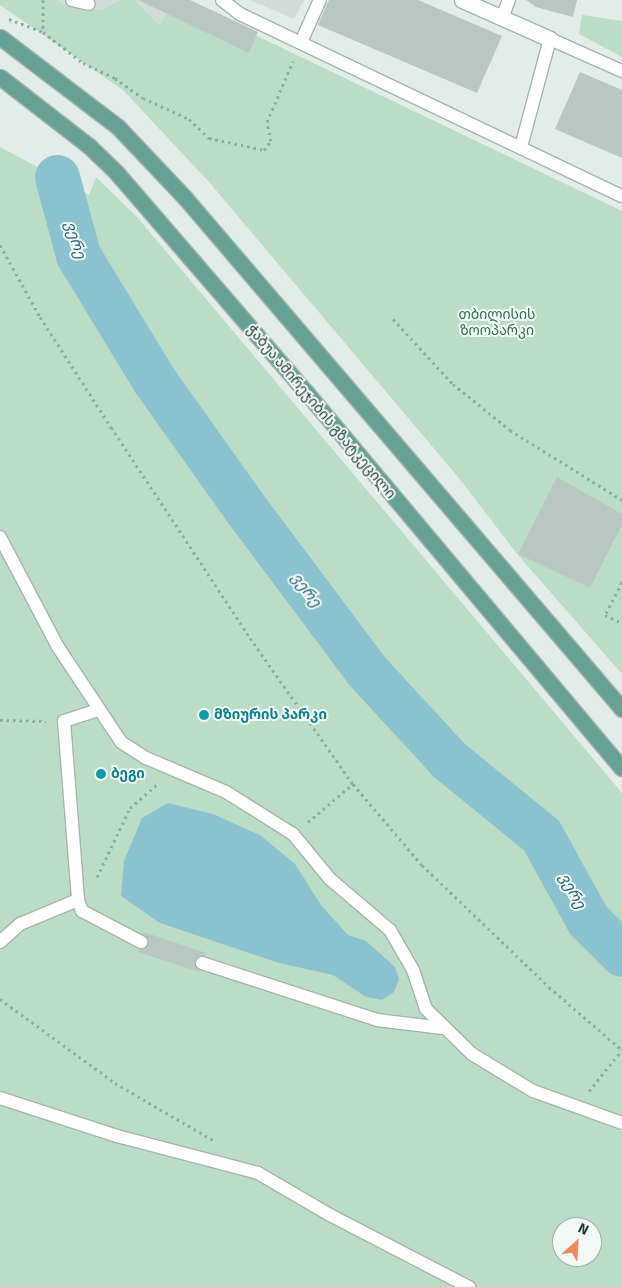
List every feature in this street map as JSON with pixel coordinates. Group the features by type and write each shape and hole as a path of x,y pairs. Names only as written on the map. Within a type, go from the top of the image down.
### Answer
{"main road":[{"path":"0,37 36,62 118,126 186,199 622,709"},
{"name":"ჭაბუა ამირეჯიბის გზატკეცილი","path":"0,77 89,146 147,206 300,384 622,768"}],"street":[{"path":"462,0 550,39"}],"lane":[{"path":"72,0 89,4"},
{"path":"222,0 240,14 622,196"},
{"path":"301,42 320,0"},
{"path":"502,18 509,0"},
{"path":"521,147 550,39 622,71"},
{"path":"0,537 58,647 121,742 146,758 226,792 293,834 330,879 390,930 413,970 426,1008 443,1028 472,1054 533,1090 622,1123"},
{"path":"80,906 64,721 98,710"},
{"path":"0,942 20,924 80,906 141,942"},
{"path":"202,964 377,1020 443,1028"},
{"path":"0,1098 117,1136 258,1173 330,1215 469,1287"}],"path":[{"path":"43,0 43,32"},
{"path":"1,20 14,18 43,32 83,63 115,78 143,98 188,119 209,138 264,150 271,141 267,122 301,42"},
{"path":"0,245 40,317 111,427 250,638 353,784 422,865 549,987 622,1050 576,1107"},
{"path":"393,319 453,384 510,430 622,500"},
{"path":"622,582 605,614 622,623"},
{"path":"0,720 64,721"},
{"path":"80,906 130,808 159,784 196,779"},
{"path":"322,809 353,784"},
{"path":"0,999 115,1083 215,1142"}],"shaded area":[{"path":"58,0 120,0 102,10 64,5"},
{"path":"135,0 176,0 159,25"},
{"path":"250,0 304,0 294,19"}],"green space":[{"name":"თბილისის ზოოპარკი","path":"0,0 58,0 64,5 102,10 120,0 135,0 159,25 176,0 182,0 622,211 622,674 518,555 458,477 209,182 123,90 0,5"},
{"path":"582,15 622,21 622,57 579,34"},
{"name":"მზიურის პარკი","path":"0,147 89,195 96,177 137,217 622,793 622,1287 0,1287"}],"water":[{"path":"168,803 213,814 260,835 295,864 321,905 348,935 366,941 395,967 399,979 394,992 382,1000 366,997 333,975 279,963 160,923 121,896 124,861 142,818"}],"building":[{"path":"138,0 190,0 258,32 249,53"},
{"path":"329,0 418,0 502,36 477,93 318,25"},
{"path":"526,0 577,0 573,17 536,7"},
{"path":"580,72 622,90 622,158 555,129"},
{"path":"557,477 622,514 622,524 590,588 518,554"},
{"path":"144,932 206,953 199,972 138,952"}],"waterway":[{"name":"ვერე","path":"57,177 78,255 154,380 245,508 366,670 449,760 541,835 588,920 622,954"}],"place":[{"name":"მზიურის პარკი","path":"204,715"},
{"name":"ბეგი","path":"101,774"}]}
